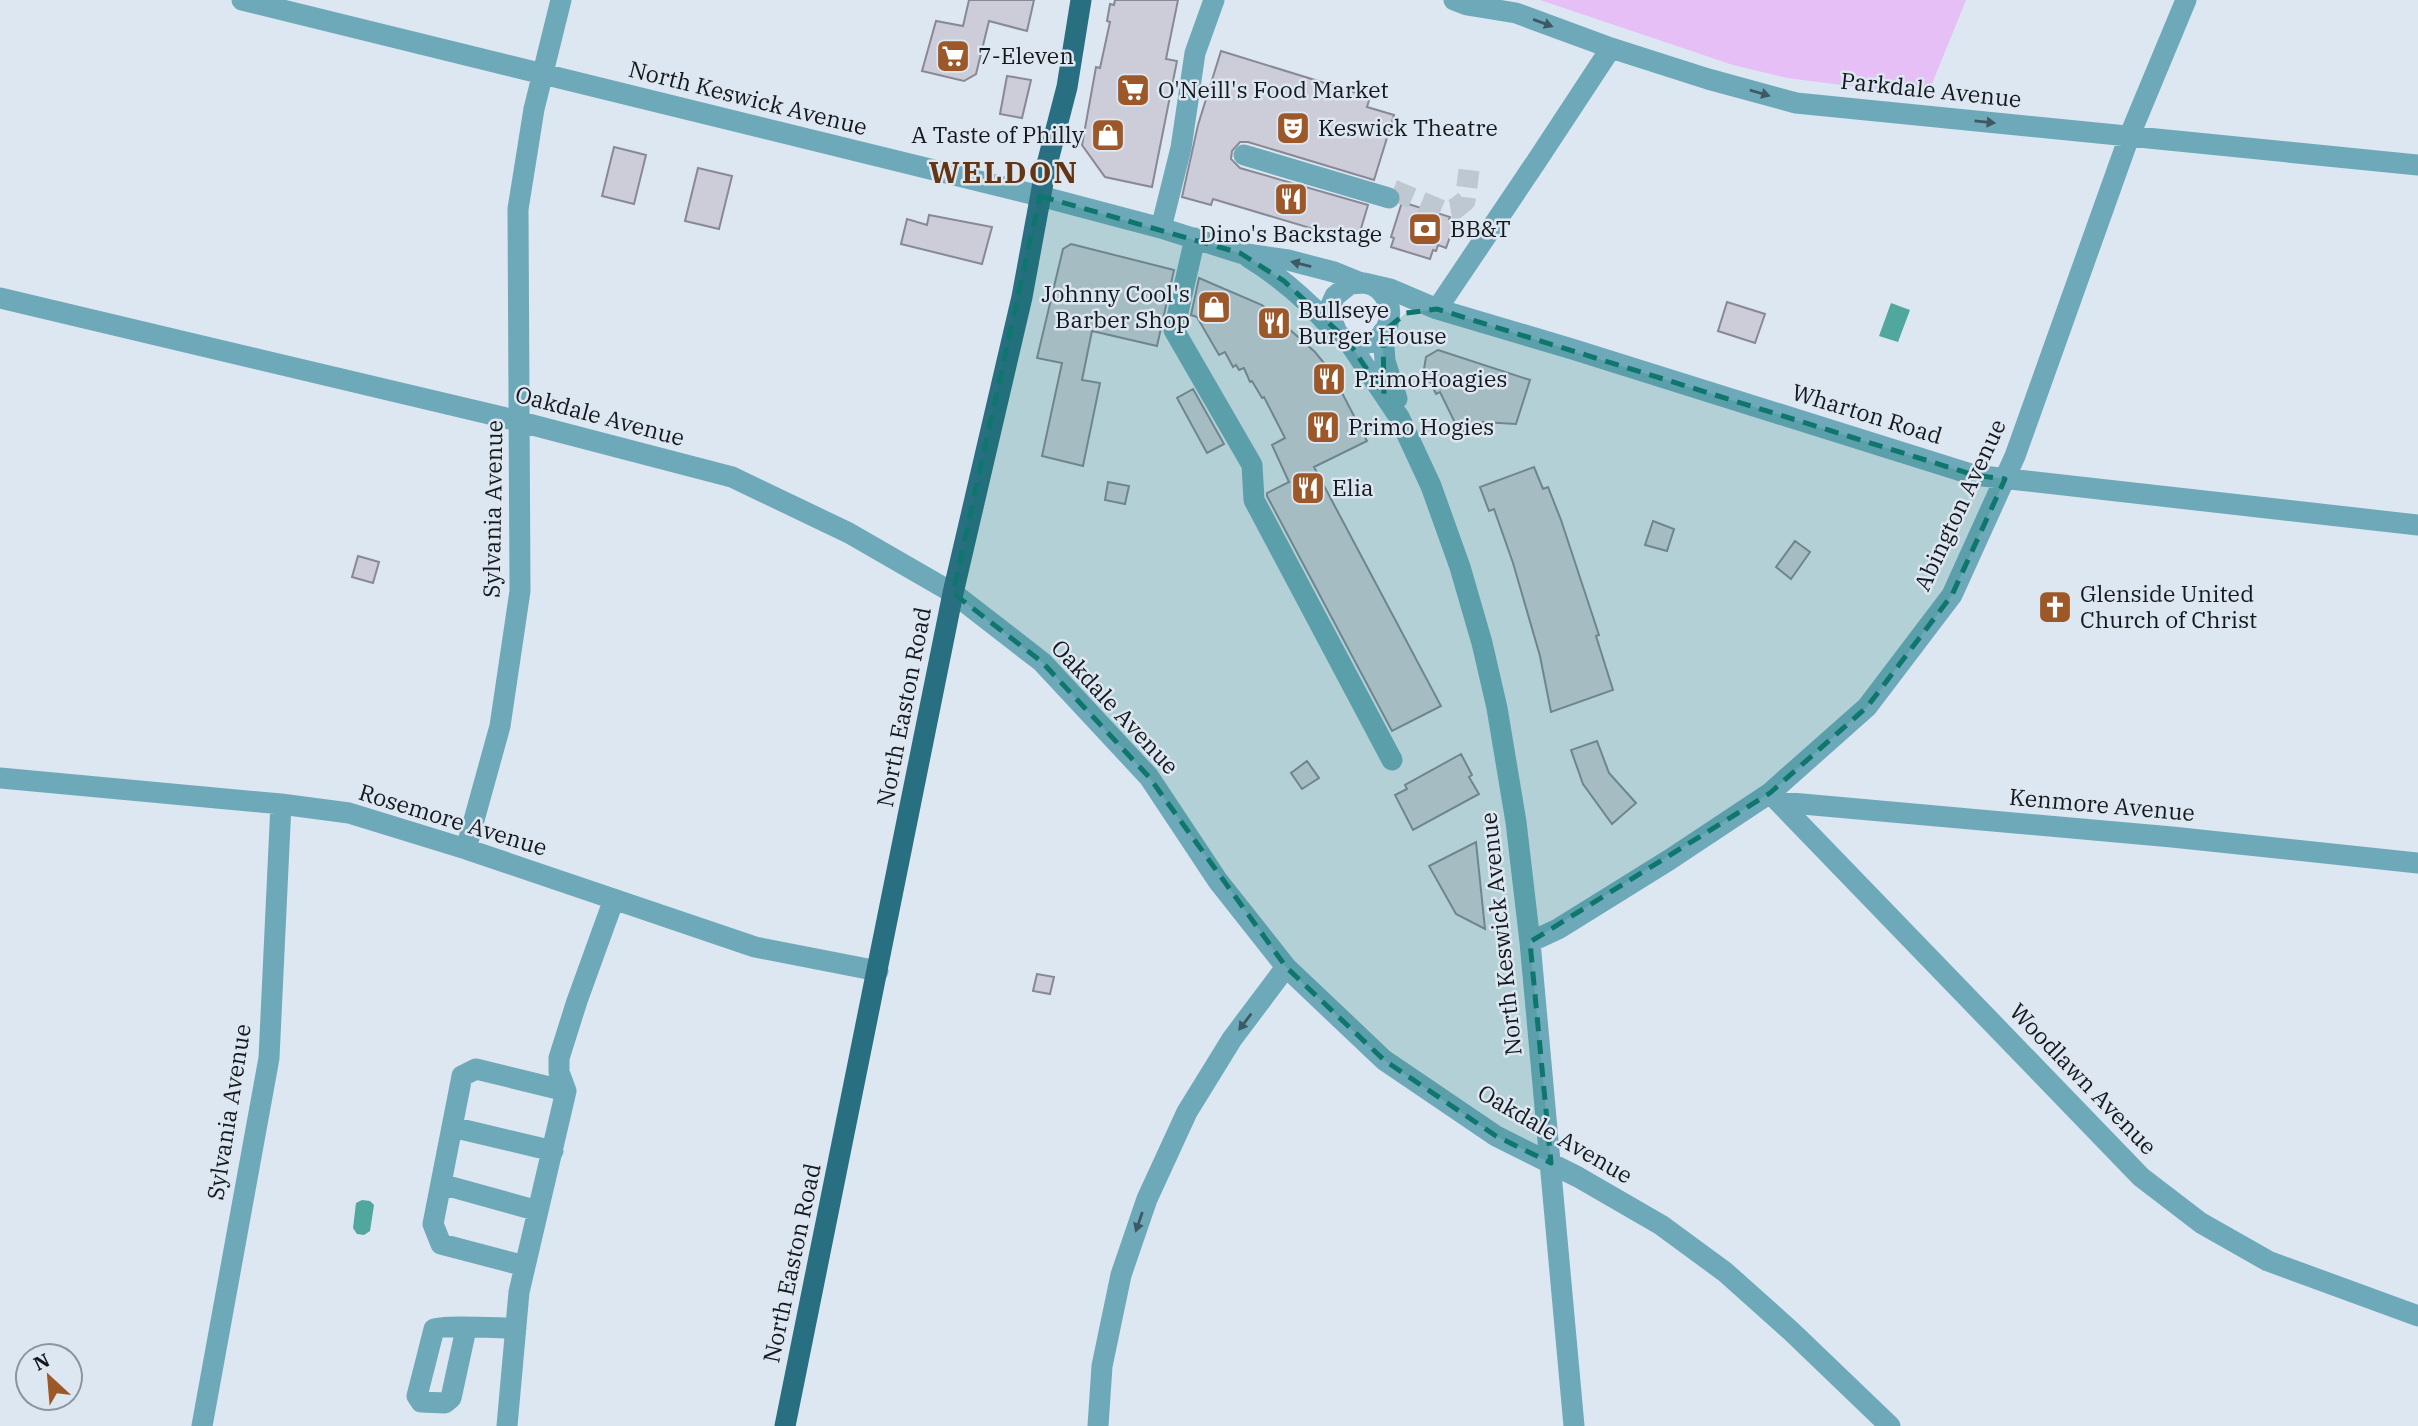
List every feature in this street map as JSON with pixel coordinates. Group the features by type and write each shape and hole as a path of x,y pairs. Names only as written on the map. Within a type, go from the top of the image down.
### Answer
{"main road":[{"name":"North Easton Road","path":"785,1426 953,593 1022,297 1040,196 1067,86 1081,0"}],"street":[{"name":"North Keswick Avenue","path":"242,0 1040,196 1161,228 1240,253 1288,260 1341,274 1382,292 1388,301 1390,315 1383,350 1388,374 1415,450"},
{"name":"Sylvania Avenue","path":"466,849 500,726 520,591 518,209 534,109 561,0"},
{"path":"1161,228 1181,148 1195,53 1214,0"},
{"name":"Parkdale Avenue","path":"1454,0 1468,5 1518,7 1611,48 1796,103 2418,165"},
{"name":"Abington Avenue","path":"1530,942 1558,929 1775,797 1867,707 1952,596 2015,456 2130,136 2186,0"},
{"path":"1437,309 1611,48"},
{"path":"1244,155 1390,198"},
{"path":"1195,238 1174,330 1252,465 1254,500 1392,760"},
{"name":"North Keswick Avenue","path":"1240,253 1284,281 1341,335 1399,417 1431,486 1460,567 1482,643 1497,708 1516,822 1530,942 1574,1426"},
{"path":"1341,335 1330,316 1330,307 1335,296 1345,286 1365,284"},
{"name":"Wharton Road","path":"1365,284 1403,294 1437,309 1974,475 2418,525"},
{"name":"Oakdale Avenue","path":"0,298 521,422 732,477 849,533 953,593 1042,662 1149,777 1219,881 1286,967 1384,1060 1496,1136 1551,1163 1661,1226 1725,1272 1890,1426"},
{"name":"Wharton Road","path":"1341,335 1360,343 1368,342 1410,312 1437,309"},
{"name":"Rosemore Avenue","path":"0,778 281,804 349,813 466,849 755,947 878,971"},
{"name":"Kenmore Avenue","path":"1775,797 2418,863"},
{"name":"Woodlawn Avenue","path":"1775,797 2141,1178 2201,1223 2268,1261 2418,1316"},
{"name":"Sylvania Avenue","path":"202,1426 269,1058 281,804"},
{"path":"507,1426 519,1292 566,1091 559,1072 559,1058 614,899"},
{"path":"1098,1426 1102,1366 1120,1280 1147,1199 1187,1112 1232,1039 1286,967"},
{"path":"525,1266 441,1244 433,1224 462,1076 476,1069 566,1091"},
{"path":"452,1127 553,1151"},
{"path":"440,1184 538,1211"},
{"path":"466,1329 516,1328"}],"highlighted area":[{"path":"1040,196 1240,253 1284,281 1348,341 1384,395 1383,332 1406,313 1437,309 1974,475 2005,479 1952,595 1867,707 1770,793 1530,942 1551,1163 1496,1136 1384,1060 1286,967 1149,777 1042,662 953,593"}],"shaded area":[{"path":"1540,0 1966,0 1927,96 1787,78 1733,65"},
{"path":"1891,303 1910,310 1898,342 1879,336"},
{"path":"362,1200 370,1201 374,1205 370,1231 364,1235 357,1234 353,1228 356,1203"}],"building":[{"path":"969,0 1034,0 1027,31 989,21 976,74 964,81 922,71 936,21 963,26"},
{"path":"1115,0 1178,0 1166,59 1177,61 1152,187 1105,177 1082,145 1096,67 1100,68 1110,22 1107,21 1110,4 1114,5"},
{"name":"Keswick Theatre","path":"1221,51 1370,97 1367,107 1394,115 1374,180 1248,142 1240,142 1232,151 1231,159 1240,168 1368,205 1357,242 1213,199 1211,205 1182,197 1198,125"},
{"name":"7-Eleven","path":"1007,76 1031,80 1022,118 1000,114"},
{"path":"614,147 646,155 634,204 602,196"},
{"path":"698,168 732,176 719,229 685,221"},
{"name":"BB&T","path":"1402,202 1458,222 1453,238 1450,237 1446,248 1438,245 1430,259 1391,247 1394,238 1391,237"},
{"path":"929,215 992,227 982,264 901,244 907,219 927,225"},
{"path":"1071,244 1174,270 1157,346 1092,331 1082,380 1100,383 1083,466 1042,456 1062,363 1037,358 1063,249"},
{"path":"1199,278 1262,305 1315,352 1328,368 1326,369 1339,387 1367,441 1314,467 1441,706 1392,731 1267,496 1267,493 1289,482 1272,445 1285,438 1264,397 1262,398 1252,381 1250,382 1244,368 1239,370 1236,365 1233,367 1225,352 1219,355 1197,317 1191,315"},
{"path":"1727,302 1765,314 1755,343 1718,331"},
{"path":"1438,350 1530,380 1516,424 1482,422 1460,433 1440,392 1436,394 1424,369 1426,357"},
{"path":"1193,389 1224,444 1207,453 1177,398"},
{"path":"1534,467 1543,489 1548,487 1561,520 1599,635 1596,636 1613,690 1551,712 1540,656 1513,563 1494,509 1489,511 1480,487"},
{"path":"1108,482 1129,486 1125,504 1105,500"},
{"path":"1653,521 1674,529 1667,551 1645,545"},
{"path":"1795,541 1810,552 1791,579 1776,567"},
{"path":"358,556 379,562 373,583 352,577"},
{"path":"1597,741 1609,773 1636,803 1612,824 1583,784 1571,750"},
{"path":"1461,754 1472,775 1469,777 1479,794 1413,830 1395,795 1407,789 1405,785"},
{"path":"1307,761 1319,778 1302,789 1291,773"},
{"path":"1476,842 1485,929 1456,914 1429,866"},
{"path":"1037,974 1054,977 1050,994 1033,991"}],"tunnel":[{"path":"1393,190 1443,211 1455,209 1465,201 1469,170"}],"place":[{"name":"7-Eleven","path":"953,56"},
{"name":"O'Neill's Food Market","path":"1133,90"},
{"name":"Keswick Theatre","path":"1293,128"},
{"name":"A Taste of Philly","path":"1108,135"},
{"name":"Dino's Backstage","path":"1291,199"},
{"name":"BB&T","path":"1425,229"},
{"name":"Johnny Cool's Barber Shop","path":"1214,307"},
{"name":"Bullseye Burger House","path":"1274,323"},
{"name":"PrimoHoagies","path":"1329,379"},
{"name":"Primo Hogies","path":"1323,427"},
{"name":"Elia","path":"1308,488"},
{"name":"Glenside United Church of Christ","path":"2055,607"}],"district":[{"name":"WELDON","path":"1004,173"}]}
